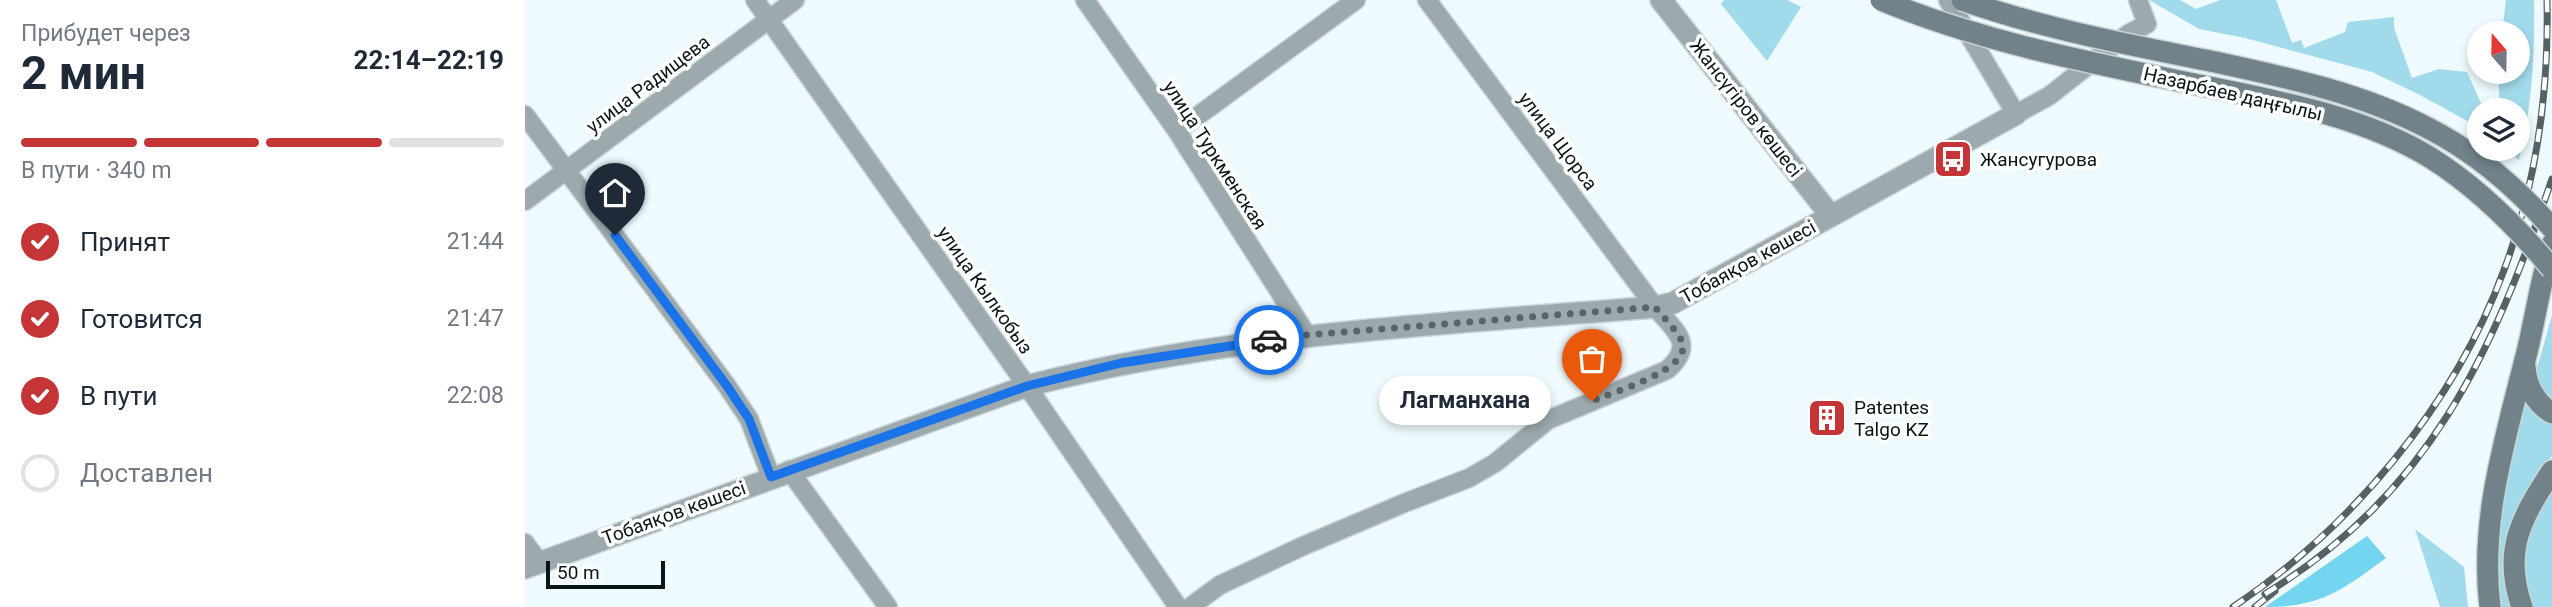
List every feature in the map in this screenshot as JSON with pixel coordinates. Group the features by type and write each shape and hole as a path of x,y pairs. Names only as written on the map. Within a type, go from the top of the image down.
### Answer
{"main road":[{"name":"Назарбаев даңғылы","path":"1881,0 1935,20 2021,46 2312,111 2386,136 2431,158 2470,186 2525,238 2549,266"},
{"name":"Назарбаев даңғылы","path":"1962,0 2083,35 2295,79 2356,96 2429,128 2469,152 2513,188 2552,228"},
{"path":"2490,607 2487,574 2491,511 2552,244"},
{"path":"2526,356 2530,387 2538,402 2552,414"},
{"path":"2522,607 2515,583 2518,536 2525,514 2552,471"}],"street":[{"name":"улица Кылкобыз","path":"755,0 1027,386 1178,607"},
{"name":"улица Радищева","path":"525,201 795,0"},
{"name":"улица Туркменская","path":"1085,0 1177,131 1307,335"},
{"path":"1177,131 1356,0"},
{"name":"улица Щорса","path":"1190,607 1220,585 1303,546 1469,478 1495,464 1548,420 1667,370 1680,356 1683,347 1681,340 1427,0"},
{"name":"Жансүгіров көшесі","path":"1661,0 1831,216"},
{"path":"1948,0 2016,114 2049,96 2128,34 2147,24 2138,0"},
{"name":"Тобаяқов көшесі","path":"532,565 1027,386 1121,363 1307,335 1655,307 1673,303 2016,114"},
{"path":"525,115 727,386 780,474 888,607"},
{"path":"525,543 532,565"}],"shaded area":[{"path":"1724,0 1787,0 1801,7 1767,61 1721,4"},
{"path":"2149,0 2180,0 2196,9 2220,0 2276,0 2292,43 2301,40 2304,48 2345,32 2348,22 2394,17 2394,28 2412,78 2439,69 2467,72 2467,84 2472,84 2479,98 2467,98 2467,121 2372,72 2245,38 2199,29"},
{"path":"2506,0 2534,0 2534,40 2532,80 2530,98 2499,98 2499,84 2531,84 2531,21 2503,21"},
{"path":"2552,315 2552,405 2534,379"},
{"path":"2525,389 2552,420 2552,456 2519,503 2512,524 2515,607 2498,607 2497,524"},
{"path":"2552,488 2552,607 2532,607 2524,575 2524,560 2531,531"},
{"path":"2415,529 2464,567 2468,607 2440,607"},
{"path":"2367,536 2386,558 2357,579 2317,600 2265,607"}],"railway":[{"path":"2233,607 2277,575 2318,540 2358,501 2394,460 2428,415 2458,368 2483,320 2515,238 2532,171 2546,69 2547,0"},
{"path":"2265,594 2322,554 2371,511 2412,465 2448,415 2505,304 2552,179"},
{"path":"2255,607 2275,591"}],"way so far":[{"path":"1269,340 1655,307 1681,340 1683,347 1680,356 1667,370 1592,401"}],"place":[{"name":"Жансугурова","path":"1953,159"},
{"name":"Лагманхана","path":"1592,401"},
{"name":"Patentes Talgo KZ","path":"1827,418"}],"route":[{"path":"615,235 749,419 771,477 1027,386 1121,363 1269,340"}]}
